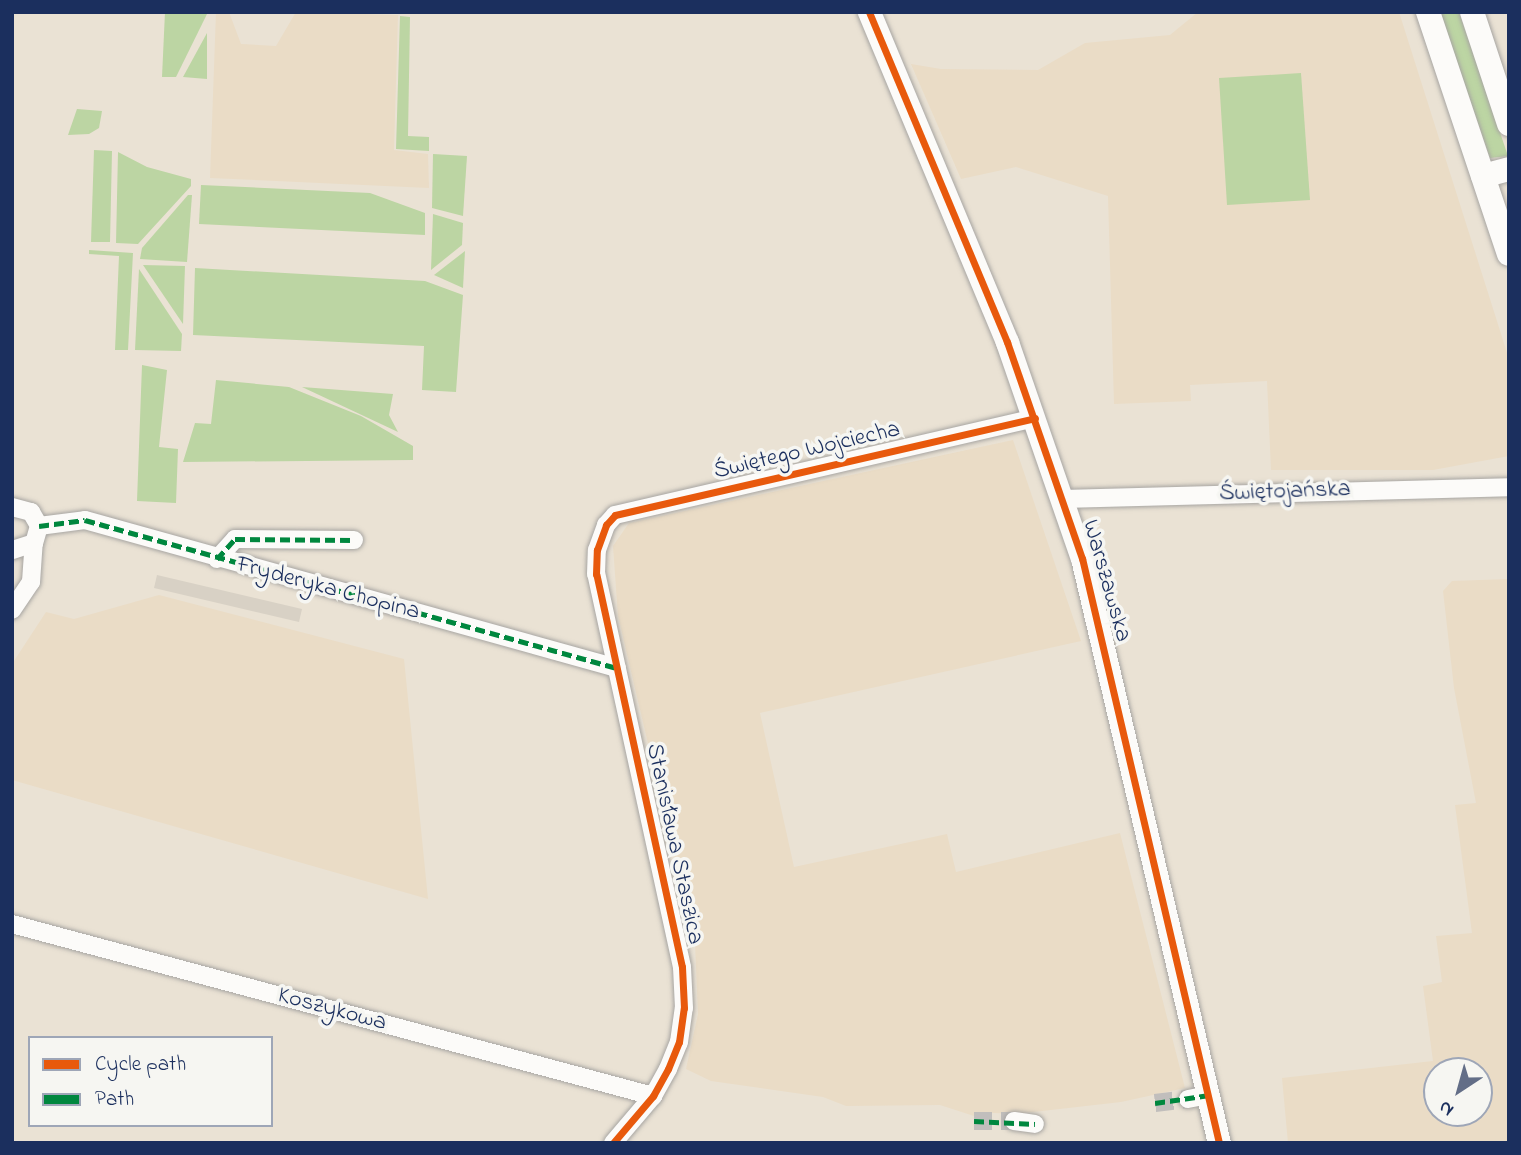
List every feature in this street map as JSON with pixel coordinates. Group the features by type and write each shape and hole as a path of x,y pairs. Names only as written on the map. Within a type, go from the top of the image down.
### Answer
{"main road":[{"path":"1428,12 1509,254"},
{"path":"1472,12 1509,124"},
{"path":"1483,176 1509,169"}],"street":[{"name":"Warszawska","path":"869,12 1035,418 1062,499 1112,675 1198,1097 1219,1143"},
{"name":"Świętego Wojciecha","path":"600,537 615,515 1035,418"},
{"name":"Świętojańska","path":"1062,499 1509,487"},
{"path":"12,490 19,508 36,534 31,582 12,610"},
{"name":"Fryderyka Chopina","path":"12,550 36,534 85,520 217,559 617,668"},
{"name":"Stanisława Staszica","path":"600,537 596,574 682,967 684,1008 679,1042 653,1096 613,1143"},
{"path":"217,559 235,539 354,540"},
{"name":"Koszykowa","path":"12,924 653,1096"},
{"path":"1014,1121 1035,1124"}],"shaded area":[{"path":"216,12 229,12 241,44 276,46 296,12 398,15 394,150 428,154 429,188 210,178"},
{"path":"1198,12 1399,12 1509,359 1509,456 1433,470 1271,470 1267,381 1190,385 1191,401 1114,404 1108,196 1016,167 961,179 911,64 941,69 1038,70 1085,43 1170,35"},
{"path":"1013,440 1081,641 760,713 794,867 947,834 956,872 1120,833 1185,1088 1121,1102 1015,1114 974,1112 974,1116 940,1105 846,1106 823,1097 711,1081 686,1069 698,1014 695,943 618,616 613,546 629,523"},
{"path":"157,575 302,609 299,622 154,588"},
{"path":"1509,579 1509,1143 1288,1143 1282,1078 1423,1062 1423,1127 1493,1127 1493,1057 1432,1057 1423,986 1442,982 1436,936 1472,933 1455,805 1476,803 1454,688 1443,591 1452,581"},
{"path":"159,595 404,659 428,899 12,780 12,664 46,612 74,619"}],"green space":[{"path":"165,12 208,12 176,77 162,77"},
{"path":"1440,12 1459,12 1508,156 1490,158"},
{"path":"400,16 410,17 408,136 429,137 429,151 396,149"},
{"path":"207,33 207,79 183,77"},
{"path":"1301,73 1310,200 1227,205 1219,78"},
{"path":"77,109 102,111 99,128 89,134 68,135"},
{"path":"94,150 112,151 110,242 91,242"},
{"path":"118,152 147,167 191,179 191,186 138,244 116,243"},
{"path":"433,154 467,156 463,216 432,208"},
{"path":"201,185 370,193 425,213 425,235 199,224"},
{"path":"188,195 192,195 187,262 140,259 142,248"},
{"path":"433,214 463,223 462,245 431,270"},
{"path":"89,250 133,253 128,350 115,350 119,256 89,254"},
{"path":"465,251 463,288 434,275"},
{"path":"143,265 185,266 183,324"},
{"path":"195,268 425,281 463,295 456,392 422,390 424,346 193,335"},
{"path":"139,269 182,334 181,351 135,350"},
{"path":"142,365 167,370 159,447 178,449 176,503 137,501"},
{"path":"216,380 289,387 361,416 413,446 413,460 183,462 195,423 211,424"},
{"path":"302,387 393,394 389,415 398,432"}],"tunnel":[{"path":"1155,1103 1188,1099"},
{"path":"974,1121 1014,1121"}],"marked path":[{"path":"39,526 85,520 617,668"},
{"path":"217,559 235,539 354,540"},
{"path":"1155,1103 1209,1095"},
{"path":"974,1121 1035,1124"}],"cycle path":[{"path":"869,12 1007,342 1082,558 1219,1143"},
{"path":"613,1143 653,1096 668,1069 679,1042 684,1008 682,967 596,574 597,550 606,525 615,515 1035,418"}]}
